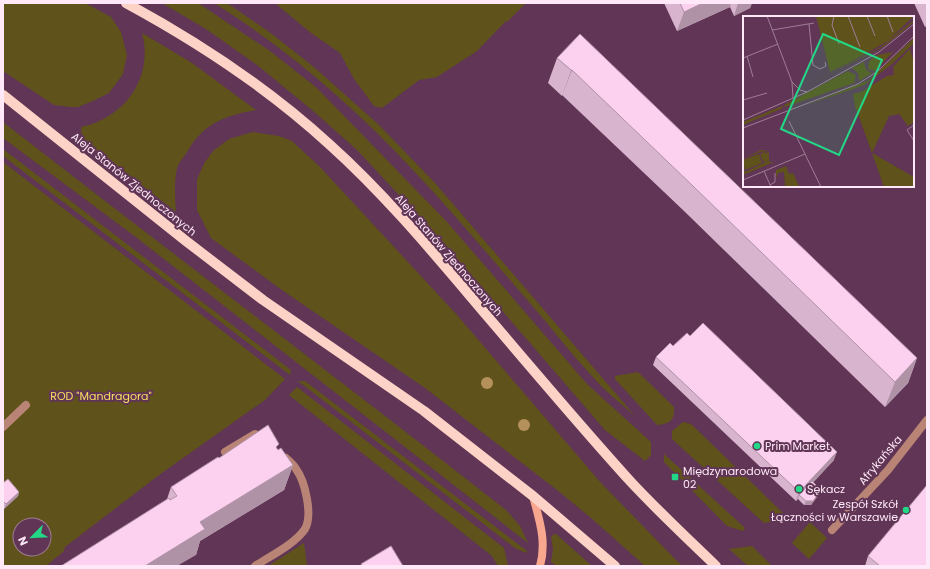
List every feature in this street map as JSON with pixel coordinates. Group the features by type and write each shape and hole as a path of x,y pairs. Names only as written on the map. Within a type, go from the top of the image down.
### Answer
{"main road":[{"name":"Aleja Stanów Zjednoczonych","path":"126,3 188,39 245,77 292,112 331,145 356,169 414,232 631,482 716,566"},
{"name":"Aleja Stanów Zjednoczonych","path":"3,95 192,246 263,300 424,411 533,496 615,566"}],"street":[{"path":"3,427 26,405"},
{"name":"Afrykańska","path":"832,530 888,470 927,420"},
{"path":"225,452 255,434 268,442"},
{"path":"255,566 292,542 305,528 308,511 305,491 297,470 279,451"},
{"path":"533,496 544,540 540,566"}],"green space":[{"path":"3,3 85,3 111,17 121,32 127,55 123,74 109,93 95,100 78,107 54,105 3,71"},
{"path":"162,3 198,3 270,51 317,88 448,223 587,384 651,442 651,455 645,461 605,430 442,241 357,150 312,110 257,65 206,29"},
{"path":"214,3 227,3 272,34 315,68 378,124 435,183 635,416 596,381 447,207 368,124 344,101 293,59 267,39"},
{"path":"275,3 526,3 477,51 437,77 419,80 382,108 374,106 354,79 340,53 311,33"},
{"path":"142,33 192,63 256,110 225,118 216,122 200,134 177,168 175,184 176,212 82,139 81,127 97,122 111,115 123,105 140,80 144,65 145,49"},
{"path":"3,122 506,510 520,526 528,543 137,238 3,138"},
{"path":"253,132 279,136 292,141 320,167 457,315 601,483 682,566 645,566 557,490 425,388 279,288 211,238 197,210 197,179 205,162 213,151 229,139"},
{"path":"3,149 291,370 290,375 3,156"},
{"name":"ROD \"Mandragora\"","path":"3,162 285,379 265,400 159,475 65,547 64,551 46,566 3,566"},
{"path":"638,372 674,407 674,415 671,420 665,424 657,425 615,379 615,376"},
{"path":"298,381 305,381 527,551 526,553 515,548"},
{"path":"297,387 504,548 508,566 498,566 492,556 289,395"},
{"path":"683,422 691,424 783,513 776,521 764,523 672,439 672,431"},
{"path":"664,454 745,528 743,531 727,526 664,462"},
{"path":"810,522 827,538 809,559 792,543"},
{"path":"556,534 592,566 557,566 551,562 553,549 551,537"},
{"path":"304,543 307,566 268,566"},
{"path":"752,546 772,566 748,566 729,549"}],"building":[{"path":"680,3 703,3 684,12"},
{"path":"580,34 917,358 895,382 572,70 557,58"},
{"path":"703,323 837,452 799,492 656,357 670,343 673,346 687,333 690,336"},
{"path":"268,425 279,444 276,447 278,450 281,448 293,465 200,522 205,529 145,566 61,566 169,498 170,500 177,496 171,487 218,457 219,458"},
{"path":"8,479 19,492 6,504 3,501 3,483"},
{"path":"812,481 821,490 813,501 806,501 799,495"},
{"path":"927,485 927,566 880,566 868,556"},
{"path":"391,546 403,566 362,566 361,564"}],"place":[{"name":"Prim Market","path":"757,446"},
{"name":"Międzynarodowa 02","path":"675,477"},
{"name":"Sękacz","path":"799,489"},
{"name":"Zespół Szkół Łączności w Warszawie","path":"906,510"}]}
